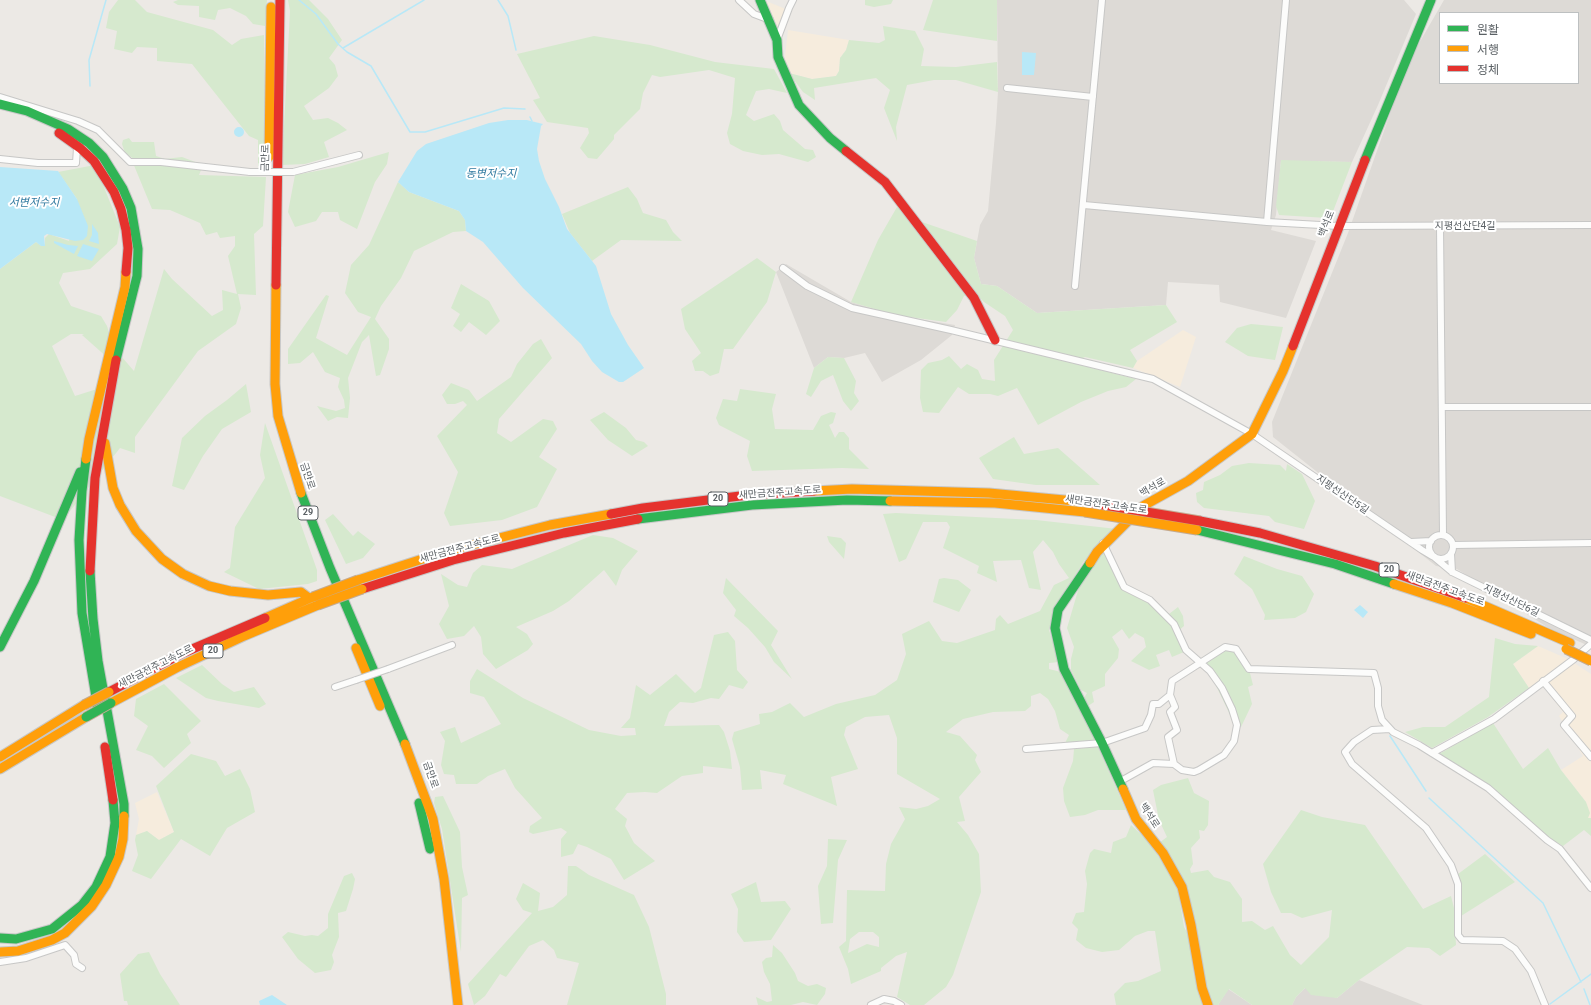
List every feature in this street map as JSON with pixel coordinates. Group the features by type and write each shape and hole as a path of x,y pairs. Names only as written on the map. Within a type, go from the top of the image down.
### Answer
{"main road":[{"name":"금만로","path":"271,0 268,378 271,416 278,450 294,497 364,670 409,770 422,811 438,883 450,1005"},
{"name":"금만로","path":"280,0 275,384 278,416 302,496 330,568 416,769 433,819 444,879 458,1005"},
{"path":"760,0 770,20 777,40 778,57 799,105 830,138 885,182 974,298 994,340"},
{"name":"백석로","path":"1208,1005 1202,988 1191,925 1182,887 1163,853 1136,819 1102,743 1064,668 1055,628 1058,610 1103,544 1143,506 1188,481 1252,434 1283,371 1338,226 1431,0"},
{"path":"0,104 27,110 48,119 68,129 89,143 113,170 131,208 138,249 137,276 105,413 95,478 90,563 91,592 102,687 124,804 123,840 119,858 106,885 92,906 76,923 65,933 52,940 18,951 0,952"},
{"path":"0,111 43,124 62,134 94,161 114,192 121,209 126,230 128,248 126,280 89,439 80,471 34,581 0,647"},
{"path":"105,413 105,443 113,488 128,519 146,544 162,559 183,574 209,586 230,592 268,595 301,592 311,597"},
{"path":"0,938 16,939 34,936 52,929 68,918 96,887 110,857 114,838 115,807 113,792 94,690 82,613 79,540 82,491 89,439"},
{"name":"새만금전주고속도로","path":"0,757 84,705 183,653 311,597 358,580 444,552 550,526 643,508 748,495 852,490 989,493 1086,502 1200,521 1260,533 1374,566 1456,594 1568,646 1591,661"},
{"name":"새만금전주고속도로","path":"0,769 111,702 178,667 244,636 318,605 362,589 454,560 564,533 644,518 752,505 847,500 995,503 1085,512 1197,530 1283,550 1381,579 1459,605 1568,646 1591,652"}],"street":[{"path":"739,0 754,14 770,20"},
{"path":"777,40 788,8 793,0"},
{"path":"1075,286 1084,205 1102,0"},
{"path":"1267,222 1286,0"},
{"path":"1008,88 1093,97"},
{"path":"0,97 78,121 98,130 130,162 160,162 250,172 293,172 359,155"},
{"path":"78,121 78,131"},
{"path":"0,159 38,163 76,163 77,148"},
{"name":"지평선산단4길","path":"1084,205 1267,222 1338,226 1591,225"},
{"path":"1440,226 1443,407 1443,535"},
{"name":"지평선산단5길","path":"783,268 807,286 852,308 994,340 1152,379 1252,434 1433,556"},
{"path":"1443,407 1591,407"},
{"path":"1451,554 1443,559 1433,556 1429,550 1430,541 1434,536 1443,535 1451,539 1454,545 1451,554 1452,572"},
{"path":"1412,542 1430,541"},
{"path":"1454,545 1591,543"},
{"path":"1103,544 1124,587 1150,600 1174,624 1186,650 1210,671 1222,688 1232,709 1237,725 1234,741 1224,755 1194,772 1182,770 1174,764 1153,764 1119,782"},
{"name":"지평선산단6길","path":"1433,556 1452,572 1591,640"},
{"path":"1432,753 1494,719 1591,644"},
{"path":"335,687 452,645"},
{"path":"1174,764 1168,737 1177,730 1170,712 1175,707 1170,695 1172,681 1224,647 1236,649 1249,669 1374,673 1378,688 1378,706 1382,720 1390,729 1488,788 1547,840 1560,849 1591,888"},
{"path":"1543,681 1572,716 1564,725 1591,758"},
{"path":"1026,748 1102,743 1145,728 1151,715 1153,704 1159,704 1170,695"},
{"path":"1390,729 1372,730 1354,742 1345,752 1352,764 1422,823 1451,865 1458,884 1458,935 1462,940 1503,941 1515,949 1531,972 1545,1005"},
{"path":"0,962 26,958 65,945 74,955 76,964 82,968"},
{"path":"871,1005 884,1000 894,1001 901,1005"}],"shaded area":[{"path":"997,0 1404,0 1416,14 1378,105 1352,162 1281,161 1276,215 1271,230 1316,241 1286,318 1220,302 1219,285 1168,282 1166,305 1037,313 997,286 981,284 974,258 980,225 988,211 996,123 998,92"},
{"path":"1444,0 1591,0 1591,647 1547,627 1457,569 1436,566 1273,437 1272,422 1348,233 1397,94 1414,52"},
{"path":"766,1 786,9 777,32"},
{"path":"788,30 849,40 846,50 840,58 839,71 836,76 812,79 789,73 784,66"},
{"path":"786,264 851,302 895,315 955,325 952,335 921,360 882,382 865,353 844,358 828,357 814,368 776,272"},
{"path":"1183,330 1196,337 1180,387 1133,368 1137,361"},
{"path":"1538,646 1568,659 1591,674 1591,818 1588,818 1586,802 1561,770 1583,756 1559,716 1563,712 1539,681 1529,688 1513,664"},
{"path":"157,792 174,832 159,840 147,831 136,835 139,819 135,803"},
{"path":"1359,980 1423,1005 1292,1005 1296,997 1306,987 1337,998"},
{"path":"1228,989 1252,1005 1218,1005"}],"green space":[{"path":"118,0 135,0 147,12 213,30 232,45 241,39 264,35 266,166 258,166 258,140 249,136 192,64 157,61 157,48 137,47 132,53 114,49 117,31 106,28 109,12"},
{"path":"178,0 267,0 265,26 253,24 246,16 230,8 218,10 215,20 199,17 199,6 178,5 173,2"},
{"path":"288,0 309,0 328,19 342,40 329,58 335,65 338,76 329,88 304,106 313,120 328,118 347,130 324,142 329,157 305,164 282,165 290,11"},
{"path":"865,0 893,0 891,4 874,7 865,5"},
{"path":"933,0 997,0 997,41 923,30"},
{"path":"883,26 915,31 924,49 921,66 956,67 997,62 998,92 956,80 934,80 907,85 896,127 897,141 884,108 890,90 876,78 814,88 815,100 803,92 789,73 812,79 836,76 839,71 840,58 846,50 849,40 879,43 885,40"},
{"path":"594,36 650,45 715,62 774,69 787,93 769,89 756,91 746,115 754,121 774,114 780,121 783,130 805,149 813,150 816,157 808,162 779,154 762,155 743,151 730,144 727,133 732,114 735,78 709,70 660,77 652,75 643,93 640,109 614,135 614,139 597,159 588,158 580,148 589,133 588,128 547,122 533,100 540,98 517,54"},
{"path":"129,138 132,142 154,142 156,156 165,159 182,157 198,163 201,170 199,175 266,177 263,226 254,234 256,295 238,294 241,308 236,324 198,351 135,437 135,453 120,448 63,520 0,496 0,269 36,242 42,246 45,246 45,238 49,234 69,241 77,199 58,172 95,165 120,227 117,244 90,269 63,273 59,283 71,306 101,316 107,326 114,348 134,371 164,269 172,279 212,316 223,310 222,290 237,294 228,256 235,246 235,236 220,238 217,232 206,235 200,223 170,210 152,209 133,163 134,159 125,153 122,144 123,140","holes":["71,334 84,334 82,335 109,359 97,389 75,396 52,346"]},
{"path":"389,152 387,164 375,182 357,229 340,220 338,212 322,212 316,221 295,227 288,212 295,175 338,167"},
{"path":"1281,160 1352,162 1332,214 1327,218 1279,215 1276,206"},
{"path":"398,182 409,192 459,211 465,220 466,231 453,232 414,251 401,278 381,306 375,319 389,339 389,349 380,375 376,376 369,335 362,342 348,378 350,398 348,418 337,417 328,421 317,406 336,411 345,408 344,400 338,387 340,378 325,372 313,352 300,363 288,364 288,349 326,295 329,296 316,338 347,355 371,317 358,312 345,293 351,265 369,245"},
{"path":"628,187 637,199 643,213 666,220 673,232 682,241 621,240 592,261 570,233 562,214"},
{"path":"897,207 922,222 977,241 974,258 981,284 997,286 1037,313 1166,305 1177,322 1130,350 1137,361 1133,368 1085,357 1072,363 1136,379 1126,387 1108,391 1081,402 1038,425 1017,388 998,396 990,394 969,394 958,387 939,413 923,412 920,398 921,370 928,363 942,360 949,356 961,369 967,364 978,370 982,379 995,381 994,360 1013,330 1005,316 984,302 975,293 964,296 957,310 946,322 895,315 851,302 878,240"},
{"path":"757,258 776,272 767,302 733,349 724,349 719,373 710,376 703,371 695,371 692,361 701,353 685,329 681,309"},
{"path":"461,284 489,301 500,321 486,335 469,322 461,332 453,326 460,314 451,308"},
{"path":"1251,324 1283,327 1275,360 1248,356 1225,342 1237,328"},
{"path":"541,339 552,358 499,419 497,433 511,442 543,419 553,421 557,429 539,457 557,469 537,507 502,520 450,526 444,513 458,472 437,436 467,405 463,401 455,404 447,404 442,395 451,383 469,390 477,401 511,377 517,364 533,344"},
{"path":"828,357 844,358 856,381 854,393 859,401 851,411 843,401 833,375 821,381 811,397 806,394 814,368"},
{"path":"246,384 251,412 222,429 203,456 184,490 172,486 182,438 205,416"},
{"path":"740,389 776,394 772,409 775,429 813,430 821,416 831,412 836,413 833,423 829,425 835,438 839,432 844,432 849,438 849,449 869,469 842,468 752,471 747,456 750,441 719,425 716,418 723,399 737,401"},
{"path":"604,412 626,428 636,440 644,442 648,446 632,456 608,440 590,420"},
{"path":"265,423 317,570 317,581 308,584 259,589 224,572 230,568 235,527 265,478 260,455"},
{"path":"1014,437 1024,454 1058,448 1100,485 1036,485 993,479 979,458"},
{"path":"1249,463 1280,465 1286,471 1287,464 1302,474 1315,501 1304,529 1275,522 1269,516 1204,508 1197,502 1196,493 1203,490 1204,482 1220,475 1232,466"},
{"path":"896,513 1036,520 1117,529 1084,561 1053,611 1049,630 1059,662 1049,663 1049,669 1061,672 1097,741 1065,743 1069,735 1060,729 1055,711 1048,699 1040,693 1031,696 1031,706 1025,711 993,712 963,719 946,732 960,736 977,755 975,760 981,772 959,797 965,821 957,822 968,835 979,854 981,892 953,975 946,987 924,1005 910,1005 897,997 907,952 896,956 881,968 881,971 851,984 848,969 839,947 846,941 847,890 885,891 886,864 891,844 905,819 899,807 916,809 928,806 940,799 897,774 897,738 889,715 865,717 846,727 844,735 858,769 831,777 837,806 783,784 786,775 760,770 762,789 742,790 740,767 732,739 734,732 760,724 759,714 772,712 790,703 804,717 836,704 875,695 897,680 906,654 902,634 929,621 942,641 957,643 995,630 996,619 1000,615 1008,624 1040,611 1054,585 1069,578 1053,552 1043,540 1033,552 1041,590 1029,588 1021,560 993,561 997,582 977,573 979,566 943,548 950,527 947,522 923,522 906,559 899,562 883,514","holes":["859,932 873,932 879,937 879,947 867,944 848,953 850,939"]},
{"path":"333,514 353,536 358,531 375,544 363,558 346,564 325,520"},
{"path":"593,535 613,538 638,551 622,570 616,586 604,570 569,601 553,611 516,627 527,634 533,644 528,650 496,669 483,654 481,637 474,626 464,636 447,639 439,624 449,606 441,574 458,585 467,587 473,573 482,565 512,569"},
{"path":"827,536 841,538 846,543 844,559 829,542"},
{"path":"1103,550 1123,588 1155,601 1169,614 1178,607 1183,616 1184,626 1177,632 1184,652 1172,657 1169,650 1156,655 1160,666 1149,670 1131,661 1146,647 1144,638 1135,633 1129,639 1122,629 1112,637 1119,649 1118,658 1105,674 1105,686 1092,692 1094,702 1088,706 1084,698 1087,693 1081,690 1071,670 1071,659 1074,647 1067,628 1082,577"},
{"path":"1244,556 1277,569 1302,576 1314,594 1306,612 1295,618 1264,620 1265,615 1252,589 1234,574"},
{"path":"726,578 778,631 771,645 792,679 774,662 765,647 748,628 734,616 736,610 723,593"},
{"path":"944,578 958,580 971,590 959,612 933,602 939,579"},
{"path":"728,632 735,641 737,670 748,682 743,689 729,685 719,699 711,698 693,703 680,702 669,712 664,726 719,725 724,732 730,751 732,769 703,766 703,773 682,776 657,793 627,793 615,809 627,819 625,826 634,843 655,861 624,880 611,859 587,847 578,844 573,854 561,857 561,839 567,832 561,828 533,834 529,832 530,826 542,818 515,788 505,769 488,776 477,784 456,784 454,775 444,774 441,765 445,741 440,732 455,727 461,743 501,724 484,697 470,693 470,681 477,669 523,698 589,730 621,736 636,735 635,728 621,728 630,718 636,685 650,695 676,674 695,693 701,688 714,635"},
{"path":"1495,638 1515,644 1538,646 1513,664 1529,688 1488,717 1432,748 1405,732 1423,727 1445,727 1489,697"},
{"path":"1234,646 1246,657 1253,685 1248,687 1252,704 1241,727 1234,723 1205,663"},
{"path":"202,665 222,684 234,692 254,687 266,704 259,708 206,698 176,678"},
{"path":"164,684 201,721 187,734 191,743 164,768 152,756 136,750 148,726 134,716 136,699"},
{"path":"1493,723 1523,769 1548,748 1561,770 1586,802 1590,813 1588,818 1591,818 1591,836 1584,830 1563,846 1552,840 1501,796 1439,754"},
{"path":"1098,747 1126,810 1098,810 1085,815 1070,817 1064,801 1063,788 1073,761 1074,749"},
{"path":"191,754 216,761 225,776 240,769 250,789 255,812 227,828 210,856 181,839 151,879 132,871 138,855 135,840 136,835 147,831 159,840 174,832 156,786"},
{"path":"1188,778 1194,793 1209,801 1208,825 1204,831 1199,830 1200,838 1191,848 1193,864 1190,869 1191,873 1208,870 1214,877 1230,882 1242,899 1242,922 1252,921 1265,930 1273,926 1290,955 1301,965 1329,937 1332,910 1302,918 1291,913 1281,913 1271,892 1263,864 1301,810 1322,817 1365,825 1423,909 1451,896 1454,908 1456,945 1440,956 1429,948 1407,947 1359,980 1337,998 1311,995 1305,988 1296,997 1292,1005 1252,1005 1229,989 1218,1005 1212,1005 1203,980 1196,926 1192,909 1184,885 1159,843 1167,837 1159,820 1153,790 1161,785"},
{"path":"443,796 460,832 462,867 468,895 462,898 461,952 442,829 434,803 435,797"},
{"path":"1131,825 1146,839 1166,867 1178,890 1184,927 1189,936 1194,975 1204,1005 1116,1005 1114,994 1125,983 1138,981 1161,971 1155,931 1148,931 1135,936 1119,950 1102,952 1086,948 1076,940 1078,929 1072,923 1076,913 1084,912 1087,884 1085,871 1090,853 1094,849 1111,853 1113,842 1126,837"},
{"path":"828,839 847,840 838,860 833,923 821,924 818,886 827,866"},
{"path":"1485,854 1515,882 1461,916 1462,889 1458,874"},
{"path":"568,866 576,866 589,875 634,895 649,927 666,994 666,1005 567,1005 579,963 557,958 554,950 543,940 529,946 506,977 500,974 485,996 474,1005 468,984 532,913 523,910 516,899 523,883 540,893 538,911 553,907 567,895"},
{"path":"352,873 355,879 346,911 338,913 339,937 332,955 334,962 331,970 315,973 298,959 282,937 288,932 305,936 318,936 328,928 328,914 344,876"},
{"path":"756,882 761,902 785,901 791,909 771,940 744,942 737,932 738,909 731,894"},
{"path":"773,945 782,953 795,973 798,981 808,986 817,984 826,988 825,994 817,1005 803,1002 791,1005 758,1005 756,997 767,1002 772,1001 770,984 764,972 762,962 766,958 772,957"},
{"path":"149,952 160,974 180,1005 128,1005 127,1001 124,1001 120,974 138,954"}],"water":[{"path":"1022,52 1036,53 1034,75 1022,75"},
{"name":"동변저수지","path":"508,120 527,120 543,124 541,126 537,149 545,179 559,207 567,229 596,266 611,314 628,345 644,368 623,382 619,382 602,372 592,361 581,344 523,288 483,242 466,231 465,220 459,211 409,192 398,182 417,151 426,144 489,123"},
{"path":"237,127 241,127 243,128 243,136 237,137 234,134 234,130"},
{"name":"서변저수지","path":"0,167 58,171 77,199 88,226 87,236 83,240 75,241 47,234 44,236 45,246 41,246 36,242 0,269"},
{"path":"92,224 98,233 99,244 89,241 92,235"},
{"path":"54,241 78,246 74,254 54,243"},
{"path":"83,244 99,249 92,261 77,256"},
{"path":"1360,605 1368,612 1363,618 1354,610"},
{"path":"272,995 287,1005 260,1005 259,1001"}],"waterway":[{"path":"90,86 89,60 106,0"},
{"path":"299,0 316,14 338,44 347,52 371,66 410,132 425,132 504,108 525,109"},
{"path":"343,48 424,0"},
{"path":"498,0 508,16 516,50"},
{"path":"530,117 532,121"},
{"path":"1390,736 1426,791"},
{"path":"1429,798 1543,903 1581,982"},
{"path":"1550,1004 1591,974"},
{"path":"1584,989 1590,1005"}],"traffic: fast":[{"path":"760,0 777,40 778,57 799,105 830,138 846,151"},
{"path":"1365,160 1431,0"},
{"path":"0,104 27,111 68,129 89,143 103,157 123,189 131,208 138,249 137,276 116,360"},
{"path":"86,459 82,491 79,540 82,613 98,709"},
{"path":"0,647 34,581 80,472"},
{"path":"301,493 330,568 405,744"},
{"path":"638,519 752,505 847,500 890,501"},
{"path":"1197,530 1335,564 1394,584"},
{"path":"1090,563 1058,610 1055,628 1064,669 1102,743 1123,789"},
{"path":"90,571 93,619 98,661 124,804 124,816"},
{"path":"86,717 111,703"},
{"path":"0,938 16,939 52,929 82,905 96,887 110,857 115,823 113,800"},
{"path":"419,803 430,849"}],"traffic: slow":[{"path":"269,157 271,7"},
{"path":"86,459 89,439 125,287 126,272"},
{"path":"276,285 275,384 278,416 301,493"},
{"path":"1090,563 1097,552 1143,506 1188,481 1252,434 1283,371 1293,346"},
{"path":"105,443 113,488 120,505 136,531 162,559 183,574 209,586 230,591 268,595 301,592 309,598"},
{"path":"814,491 852,489 989,493 1086,502"},
{"path":"890,501 995,503 1085,512"},
{"path":"1085,512 1197,530"},
{"path":"358,580 444,552 550,525 611,514"},
{"path":"313,597 358,580"},
{"path":"1394,584 1452,603 1531,634"},
{"path":"318,605 362,589"},
{"path":"265,618 313,597"},
{"path":"1466,598 1570,643"},
{"path":"111,703 178,667 244,636 318,605"},
{"path":"356,648 380,706"},
{"path":"1566,649 1591,661"},
{"path":"84,705 109,692"},
{"path":"0,757 84,705"},
{"path":"0,769 86,717"},
{"path":"405,744 433,819 444,879 458,1005"},
{"path":"1123,789 1136,819 1163,853 1182,887 1191,925 1202,988 1208,1005"},
{"path":"0,952 18,951 52,940 65,933 92,906 106,885 119,857 123,839 124,816"}],"traffic: jam":[{"path":"276,285 280,0"},
{"path":"59,133 80,148 94,161 114,192 121,209 126,230 128,248 126,272"},
{"path":"846,151 885,182 974,298 995,340"},
{"path":"1293,346 1365,160"},
{"path":"90,571 95,478 116,360"},
{"path":"611,514 643,508 748,495 814,491"},
{"path":"1086,502 1200,521"},
{"path":"362,589 453,560 564,533 638,519"},
{"path":"1200,521 1260,533 1375,566 1466,598"},
{"path":"109,692 183,653 265,618"},
{"path":"105,747 113,800"}]}
